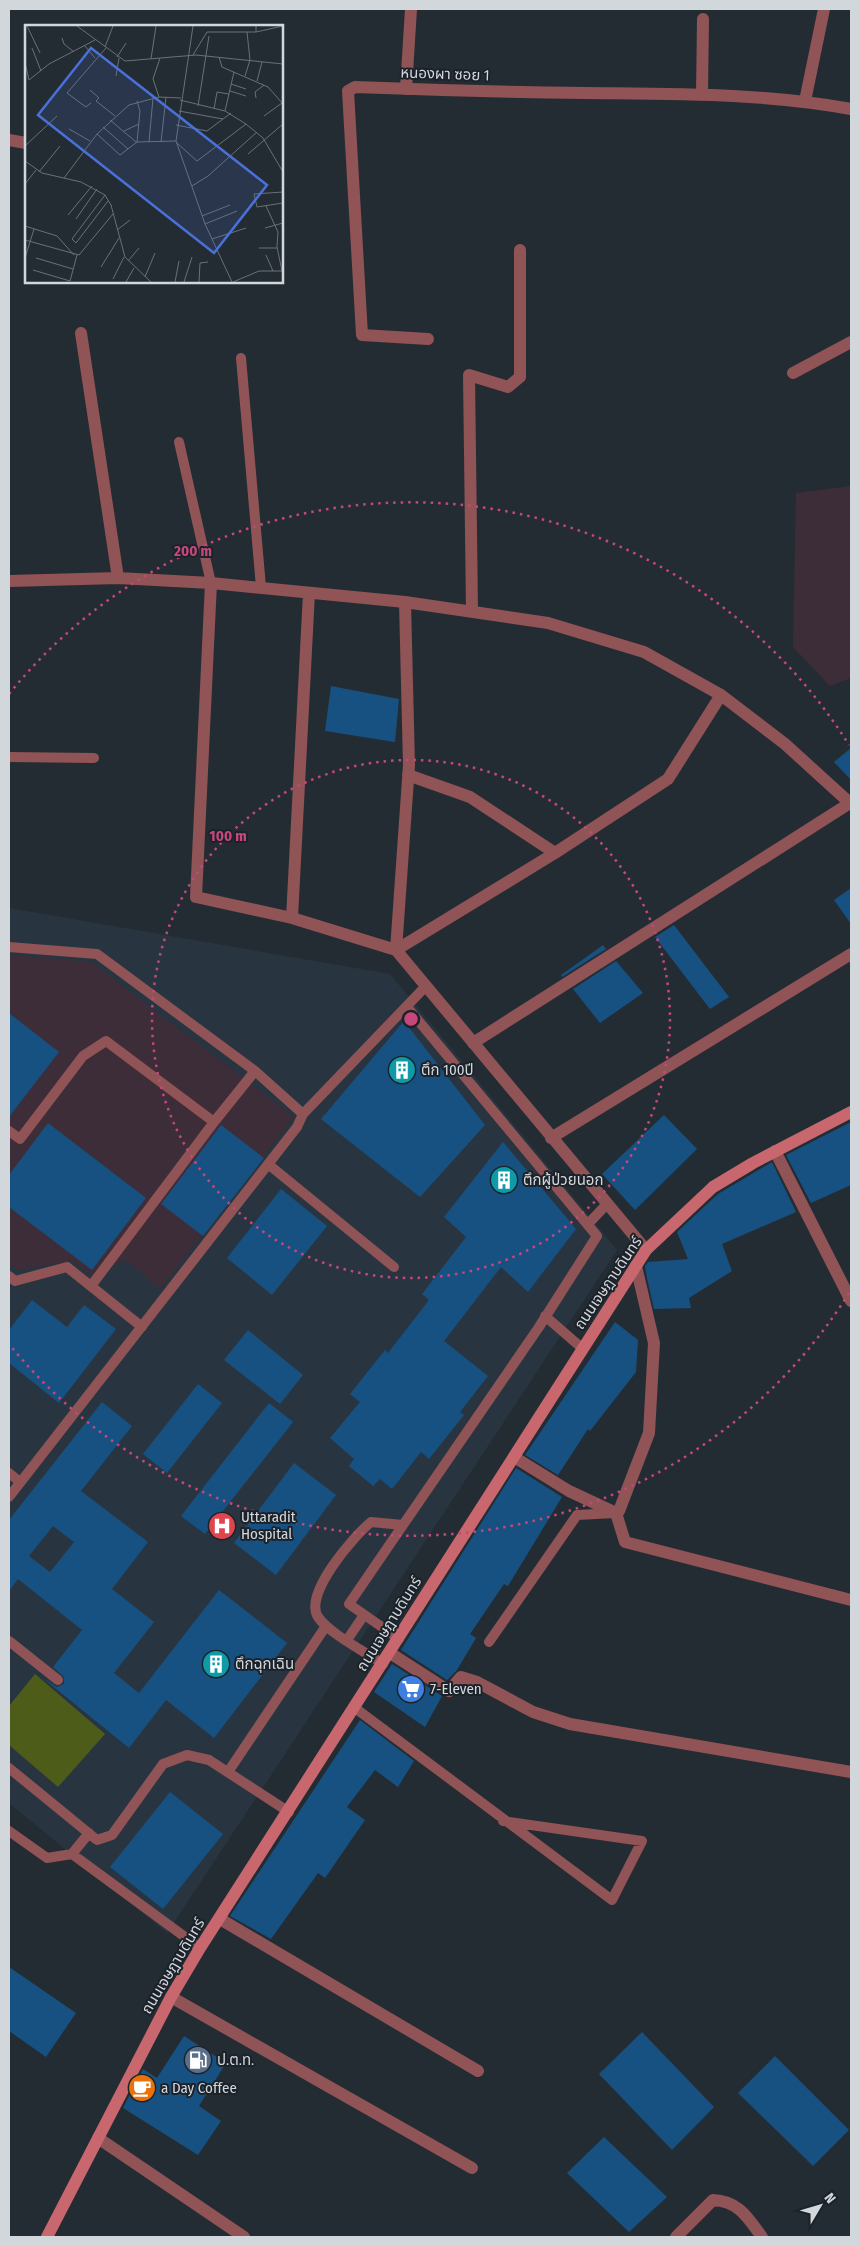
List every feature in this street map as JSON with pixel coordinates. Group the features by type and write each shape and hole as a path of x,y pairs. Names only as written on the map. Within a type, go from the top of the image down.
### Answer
{"street":[{"path":"406,89 411,9"},
{"path":"805,101 824,9"},
{"path":"702,94 703,19"},
{"name":"หนองผา ซอย 1","path":"428,339 362,334 348,91 354,87 702,94 805,101 851,109"},
{"path":"9,140 25,143"},
{"path":"472,610 468,375 508,387 520,377 520,250"},
{"path":"82,333 118,578"},
{"path":"793,373 851,342"},
{"path":"9,581 118,578 211,583 405,602 472,610 548,623 644,652 721,695 785,744 850,804 473,1043"},
{"path":"211,583 196,897 292,918 396,950 606,1205 646,1250"},
{"path":"292,918 309,593"},
{"path":"396,950 408,775 405,602"},
{"path":"396,950 555,853 668,779 721,695"},
{"path":"408,775 470,797 555,853"},
{"path":"551,1138 851,954"},
{"name":"ถนนเจษฎาบดินทร์","path":"48,2237 171,1997 200,1948 289,1812 646,1250 713,1187 776,1151 851,1112"},
{"path":"776,1151 851,1301"},
{"path":"616,1513 619,1511 649,1433 654,1344 636,1266"},
{"path":"514,1457 569,1491 616,1513 624,1542 851,1600"},
{"path":"386,1658 449,1691 460,1677 477,1682 533,1712 570,1724 851,1772"},
{"path":"220,1919 478,2071"},
{"path":"171,1997 472,2168"},
{"path":"98,2138 244,2237"},
{"path":"676,2237 713,2200 725,2201 743,2211 762,2237"}],"lane":[{"path":"240,358 261,587"},
{"path":"180,442 211,583"},
{"path":"9,757 94,758"},
{"path":"9,947 97,954 255,1071 303,1114"},
{"path":"9,1497 297,1127 303,1114 426,986"},
{"path":"399,1638 349,1604 598,1236 407,1007"},
{"path":"9,1131 20,1139 83,1056 106,1041 214,1122"},
{"path":"91,1286 214,1122 255,1071"},
{"path":"268,1164 394,1267"},
{"path":"588,1224 606,1205"},
{"path":"9,1276 15,1281 67,1267 142,1326"},
{"path":"545,1316 583,1349"},
{"path":"9,1473 20,1482"},
{"path":"489,1642 577,1515 616,1513"},
{"path":"386,1658 347,1640 326,1626 317,1615 314,1603 320,1586 360,1531 371,1522 403,1525"},
{"path":"347,1640 364,1615"},
{"path":"228,1772 326,1626"},
{"path":"9,1641 58,1680"},
{"path":"355,1708 503,1821 612,1900 642,1842 503,1821"},
{"path":"9,1768 97,1840 112,1835 163,1764 187,1755 209,1760 289,1812"},
{"path":"9,1831 47,1858 72,1854 89,1833"},
{"path":"72,1854 200,1948"}],"shaded area":[{"path":"851,486 851,678 830,686 793,647 796,493"},
{"name":"Uttaradit Hospital","path":"9,908 390,974 617,1250 167,1933 9,1803"},
{"path":"9,955 91,962 294,1117 160,1289 126,1260 93,1276 72,1261 17,1270 9,1264"}],"green space":[{"path":"35,1674 105,1734 58,1787 9,1745 9,1706"}],"building":[{"path":"331,686 399,699 395,742 325,731"},
{"path":"851,748 851,780 834,762"},
{"path":"851,888 851,924 834,900"},
{"path":"674,925 729,997 710,1009 655,937"},
{"path":"603,945 606,949 562,977 561,975"},
{"path":"616,961 643,993 600,1023 573,989"},
{"path":"9,1013 59,1052 9,1117"},
{"name":"ตึก 100ปี","path":"404,1021 485,1125 420,1197 321,1119"},
{"path":"664,1115 697,1149 635,1210 602,1174"},
{"path":"851,1122 851,1185 811,1203 786,1155"},
{"path":"48,1123 146,1198 92,1270 9,1207 9,1175"},
{"path":"221,1125 264,1158 203,1236 161,1204"},
{"path":"503,1142 576,1229 528,1292 501,1267 444,1341 488,1376 460,1412 464,1415 429,1459 421,1452 392,1489 380,1479 373,1486 349,1466 354,1459 330,1438 360,1402 350,1394 385,1350 388,1353 429,1300 422,1294 466,1237 444,1217"},
{"path":"772,1162 796,1212 722,1244 732,1271 689,1298 691,1308 654,1309 645,1266 648,1262 688,1259 677,1232 718,1194"},
{"path":"281,1189 327,1226 272,1295 227,1258"},
{"path":"32,1300 67,1327 84,1305 116,1329 59,1403 9,1363 9,1330"},
{"path":"615,1322 638,1340 636,1372 590,1431 588,1429 558,1475 525,1455"},
{"path":"248,1330 303,1375 280,1404 224,1360"},
{"path":"198,1384 222,1403 167,1473 143,1454"},
{"path":"102,1402 132,1426 81,1491 148,1542 112,1589 154,1622 114,1673 139,1693 219,1590 287,1643 214,1738 166,1700 129,1748 44,1679 57,1687 64,1684 64,1677 53,1667 82,1630 18,1579 9,1591 9,1520","holes":["53,1526 74,1542 50,1572 29,1556"]},
{"path":"269,1403 293,1422 205,1534 181,1516"},
{"path":"294,1463 336,1495 276,1575 234,1543"},
{"path":"516,1468 562,1497 508,1586 504,1584 470,1634 476,1638 457,1670 447,1680 401,1650"},
{"name":"7-Eleven","path":"392,1664 442,1696 425,1727 374,1692"},
{"path":"360,1720 414,1761 398,1787 375,1770 347,1807 365,1820 325,1878 318,1873 271,1939 230,1916"},
{"path":"170,1792 223,1834 163,1909 110,1867"},
{"path":"9,1967 76,2013 46,2057 9,2031"},
{"path":"642,2032 714,2107 672,2150 599,2074"},
{"path":"184,2036 226,2063 199,2106 221,2121 198,2155 123,2108 143,2069 157,2078"},
{"path":"775,2056 849,2130 813,2166 738,2093"},
{"path":"604,2137 667,2197 629,2232 567,2173"}],"place":[{"name":"ตึก 100ปี","path":"402,1070"},
{"name":"ตึกผู้ป่วยนอก","path":"504,1180"},
{"name":"Uttaradit Hospital","path":"222,1526"},
{"name":"ตึกฉุกเฉิน","path":"216,1664"},
{"name":"7-Eleven","path":"411,1689"},
{"name":"ป.ต.ท.","path":"198,2060"},
{"name":"a Day Coffee","path":"142,2088"}]}
